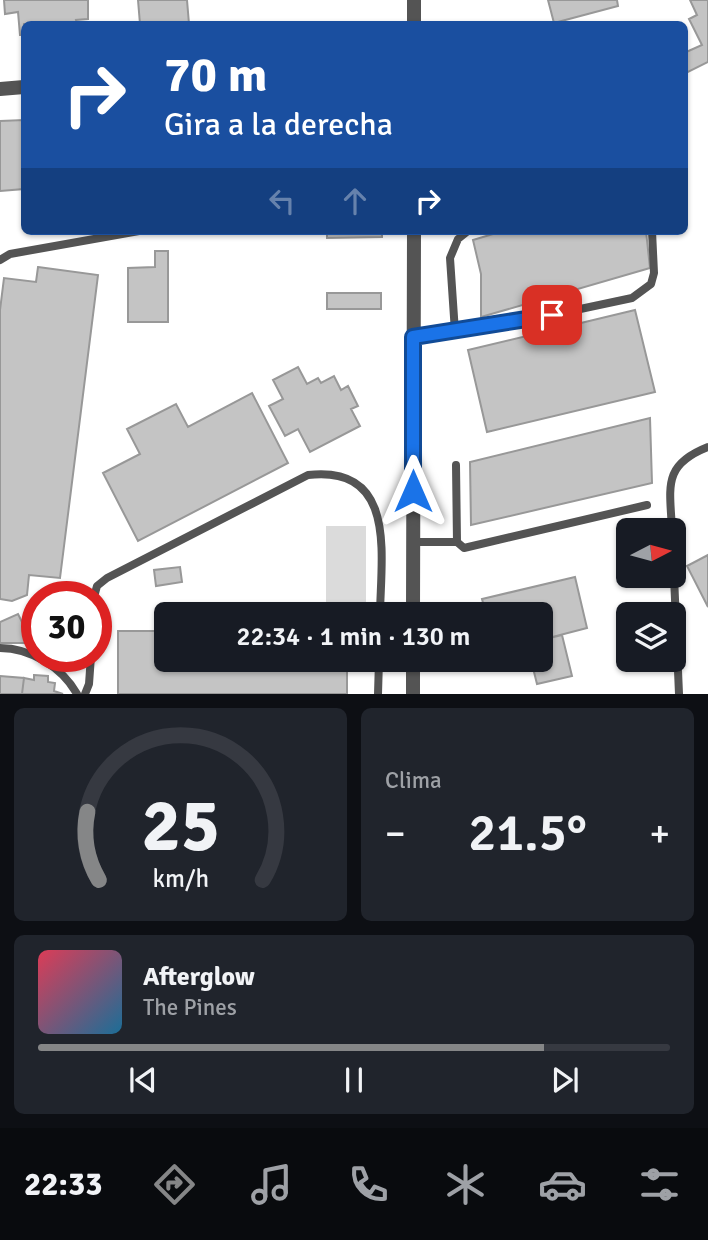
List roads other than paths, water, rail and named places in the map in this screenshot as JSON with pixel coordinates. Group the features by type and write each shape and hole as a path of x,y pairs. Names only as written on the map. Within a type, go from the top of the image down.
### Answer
{"street":[{"path":"414,0 414,21"},
{"path":"0,89 21,87"},
{"path":"413,602 414,235"},
{"path":"413,672 413,694"}],"lane":[{"path":"0,260 10,254 117,235"},
{"path":"455,331 450,258 458,239 463,235"},
{"path":"413,337 632,298 651,284 654,273 652,235"},
{"path":"672,518 671,480 676,467 688,455 708,447"},
{"path":"456,465 457,542"},
{"path":"103,581 308,475 322,473 343,476 357,483 368,493 376,507 381,540 380,602"},
{"path":"413,542 457,542 464,548 647,505"},
{"path":"675,588 679,694"},
{"path":"0,648 29,652 44,660 77,694"},
{"path":"85,694 90,672"},
{"path":"378,694 379,672"}]}
